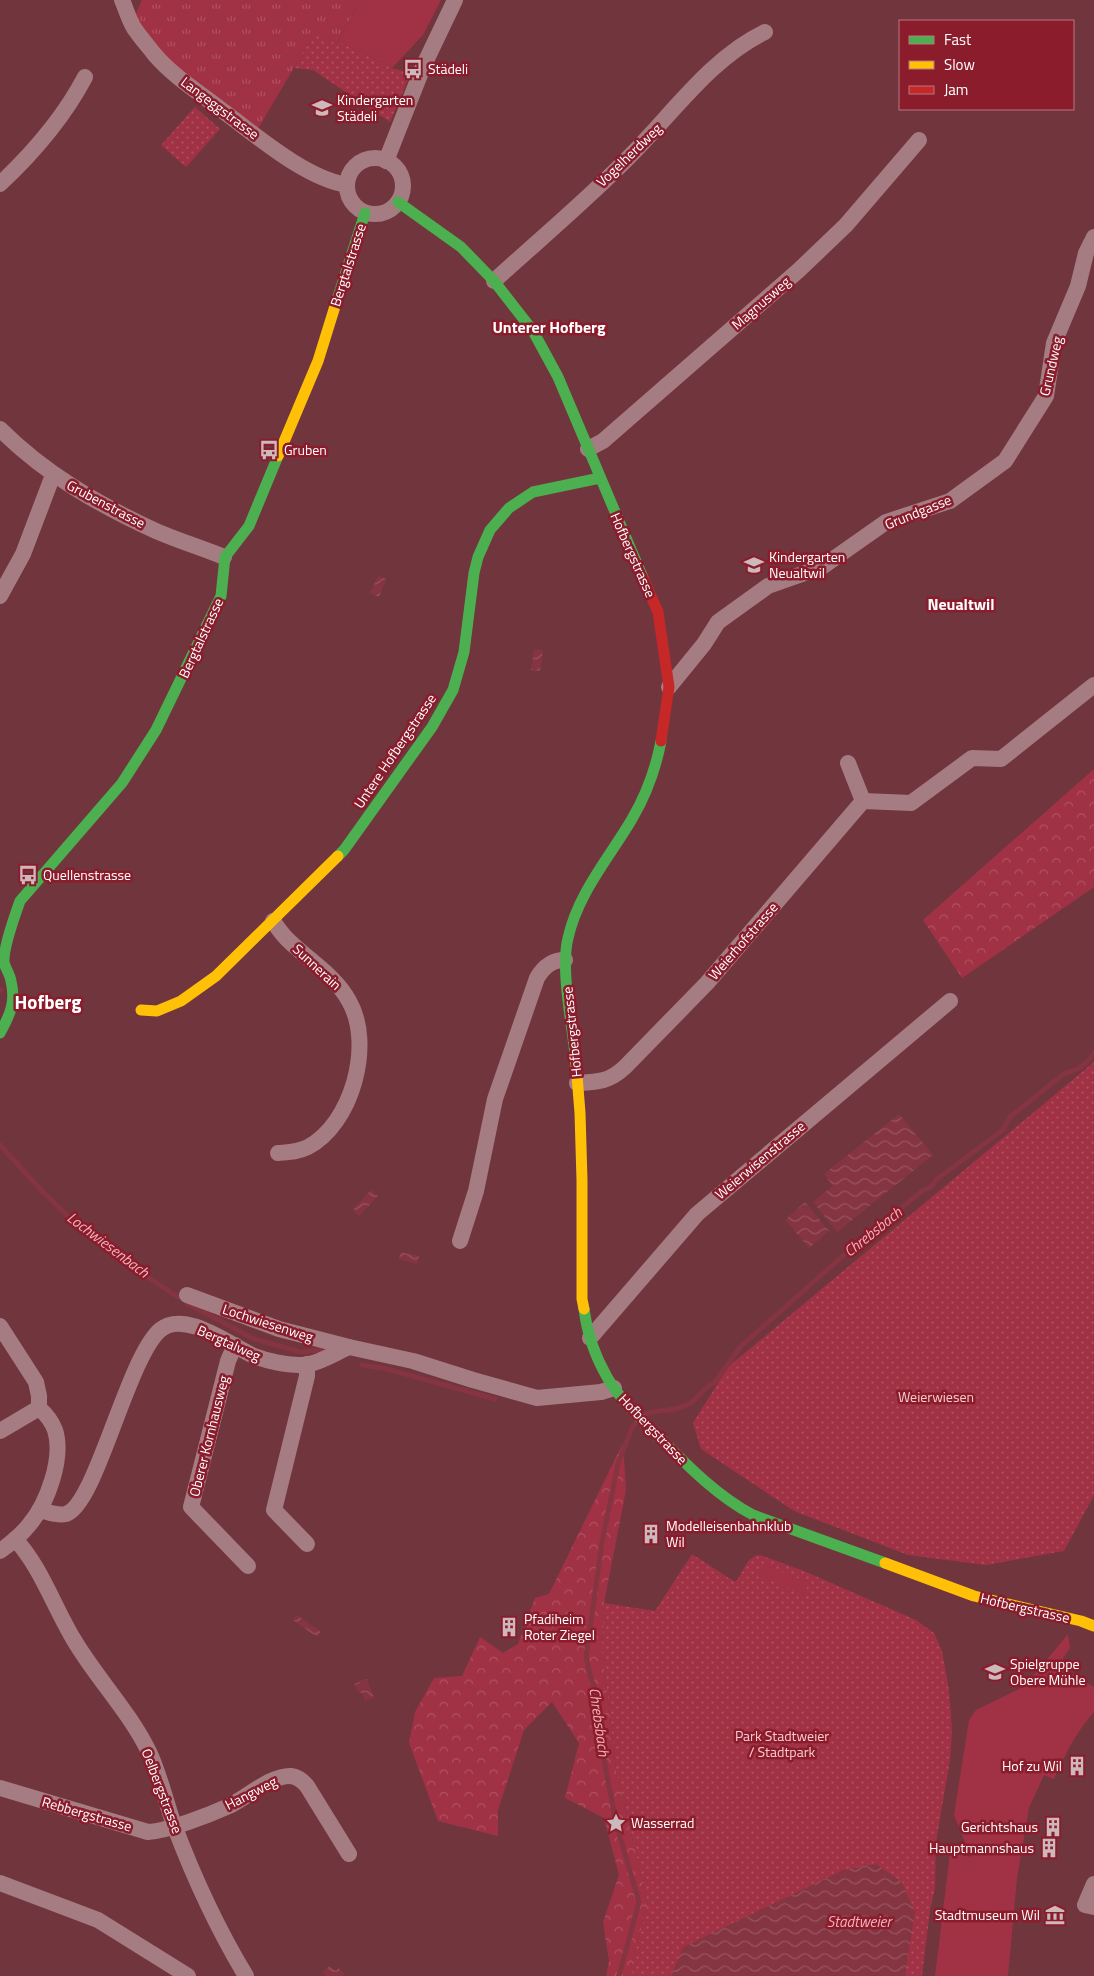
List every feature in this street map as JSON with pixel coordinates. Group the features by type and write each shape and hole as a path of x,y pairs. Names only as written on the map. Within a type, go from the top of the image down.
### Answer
{"street":[{"name":"Langeggstrasse","path":"122,0 133,27 157,56 178,76 256,136 292,160 320,175 347,185"},
{"path":"386,161 423,67 455,0"},
{"name":"Vogelherdweg","path":"494,281 630,156 706,76 749,40 765,32"},
{"path":"0,184 44,137 71,104 86,77"},
{"name":"Magnusweg","path":"588,449 604,441 799,270 846,225 919,140"},
{"path":"377,158 386,161 398,171 401,178 403,186 398,202 384,213 374,214 365,212 352,202 348,195 347,185 353,168 360,163 377,158"},
{"name":"Hofbergstrasse","path":"398,202 449,237 494,281 528,324 545,352 658,612 669,687 665,722 658,756 649,784 634,817 580,900 569,932 565,960 573,1030 582,1180 581,1280 584,1314 590,1338 600,1363 614,1388 634,1413 685,1463 736,1506 753,1515 974,1596 1082,1621 1094,1626"},
{"name":"Bergtalstrasse","path":"0,1033 11,1012 13,996 11,980 2,962 11,925 20,901 122,783 156,730 221,596 224,558 244,535 249,526 318,361 365,212"},
{"name":"Grundweg","path":"1005,461 1046,396 1054,343 1078,286 1086,254 1094,238"},
{"name":"Grubenstrasse","path":"0,429 53,475 98,503 158,532 224,558"},
{"name":"Grundgasse","path":"669,687 704,644 718,622 768,586 822,567 886,522 950,500 1005,461"},
{"path":"0,596 23,554 53,475"},
{"name":"Untere Hofbergstrasse","path":"141,1010 158,1011 181,1001 216,976 344,850 432,727 453,690 464,652 474,573 478,557 490,530 509,508 533,492 600,478"},
{"path":"848,763 863,800 911,803 972,758 1001,759 1094,685"},
{"name":"Weierhofstrasse","path":"577,1083 606,1080 625,1068 707,983 863,800"},
{"name":"Sunnerain","path":"272,921 287,939 338,985 355,1013 360,1037 360,1052 354,1081 345,1105 332,1127 309,1147 299,1151 278,1153"},
{"path":"460,1241 476,1191 495,1099 537,978 549,964 556,960 565,960"},
{"name":"Weierwisenstrasse","path":"590,1338 696,1214 950,1001"},
{"name":"Lochwiesenweg","path":"187,1295 279,1329 349,1347"},
{"name":"Bergtalweg","path":"40,1510 57,1515 67,1514 76,1508 91,1480 141,1358 149,1344 160,1331 170,1325 187,1325 222,1338 255,1356 297,1365 307,1364 349,1347"},
{"path":"0,1326 36,1382 39,1408 47,1416 55,1431 57,1460 52,1484 40,1510 29,1525 0,1551"},
{"name":"Oberer Kornhausweg","path":"235,1345 228,1362 191,1507 248,1566"},
{"path":"349,1347 413,1361 537,1398 601,1392 614,1388"},
{"path":"307,1364 307,1376 274,1510 307,1544"},
{"path":"0,1431 39,1408"},
{"name":"Oelbergstrasse","path":"15,1539 28,1554 74,1641 126,1711 150,1754 175,1826 204,1900 246,1976"},
{"name":"Hangweg","path":"175,1826 229,1806 274,1781 292,1776 303,1781 349,1854"},
{"name":"Rebbergstrasse","path":"0,1788 148,1832 160,1831 175,1826"},
{"path":"0,1883 98,1920 188,1976"},
{"path":"1089,1906 1094,1884"}],"green space":[{"path":"142,0 361,0 336,44 315,32 256,132 176,71 137,22 136,14"},
{"path":"361,0 441,0 423,35 392,68 338,41"},
{"path":"315,31 336,44 338,41 392,68 411,73 390,122 313,70 294,68"},
{"path":"195,107 220,129 186,167 161,145"},
{"path":"1094,769 1094,887 962,978 923,920"},
{"name":"Weierwiesen","path":"1094,1062 1094,1495 1064,1551 986,1565 908,1555 794,1511 701,1449 693,1423 728,1367"},
{"path":"623,1443 626,1490 604,1603 602,1648 616,1769 648,1904 631,1966 633,1976 606,1976 609,1961 603,1922 619,1875 604,1818 565,1798 579,1743 552,1702 524,1730 498,1810 498,1836 438,1821 409,1743 415,1712 434,1678 462,1676 480,1637 503,1653 518,1644 535,1598 549,1594"},
{"name":"Park Stadtweier / Stadtpark","path":"692,1554 735,1582 751,1558 760,1555 804,1571 916,1620 934,1633 942,1651 949,1690 952,1731 950,1760 936,1842 935,1888 930,1910 922,1976 633,1976 631,1966 648,1904 616,1769 602,1648 604,1603 655,1611"},
{"path":"763,1564 809,1583 804,1595 759,1576"},
{"path":"1068,1634 1070,1648 1058,1666 1094,1687 1094,1712 1076,1736 1054,1779 1044,1775 1029,1808 1017,1878 1008,1976 935,1976 950,1853 971,1857 954,1815 969,1720 976,1710 1025,1686"}],"water":[{"path":"378,576 386,579 379,597 370,593"},
{"path":"534,649 543,650 540,671 531,670"},
{"path":"899,1114 933,1155 837,1232 813,1202 833,1186 824,1174"},
{"path":"371,1190 378,1196 359,1216 353,1210"},
{"path":"805,1202 829,1231 809,1248 785,1220"},
{"path":"401,1252 419,1256 417,1264 399,1259"},
{"path":"297,1615 321,1632 317,1637 293,1620"},
{"path":"367,1679 374,1698 365,1701 363,1694 357,1691 354,1684"},
{"name":"Stadtweier","path":"876,1864 902,1882 915,1912 905,1976 671,1976 683,1947 843,1870"},
{"path":"329,1966 336,1971 338,1968 345,1974 343,1976 326,1976 323,1973"}],"waterway":[{"name":"Chrebsbach","path":"645,1415 688,1405 692,1402 708,1386 714,1383 741,1346 860,1241 922,1191 931,1187 937,1179 1003,1130 1010,1117 1065,1073 1081,1066 1094,1053"},
{"name":"Lochwiesenbach","path":"0,1145 42,1191 77,1225 178,1297"},
{"name":"Lochwiesenbach","path":"187,1303 254,1339 301,1352 322,1350"},
{"name":"Lochwiesenbach","path":"362,1365 387,1369 495,1399"},
{"name":"Chrebsbach","path":"619,1976 639,1902 616,1823 602,1749 597,1691 592,1682 586,1657 602,1542 618,1464 632,1428 637,1422"}],"traffic: fast":[{"path":"398,202 461,247 494,281 533,331 558,377 643,578"},
{"path":"336,303 365,213"},
{"path":"0,1033 9,1014 13,995 10,978 4,962 5,949 20,901 122,783 156,730 221,596 225,557 249,526 278,456"},
{"path":"338,856 432,727 453,690 464,652 474,573 478,557 490,530 509,508 533,492 600,478"},
{"path":"576,1063 566,983 565,967 568,938 579,906 595,876 642,800 653,771 661,741"},
{"path":"584,1309 589,1336 595,1353 617,1392 635,1413 713,1488 753,1515 885,1563"}],"traffic: slow":[{"path":"278,456 318,361 336,303"},
{"path":"141,1010 157,1011 181,1001 216,976 338,856"},
{"path":"576,1063 580,1113 582,1299 584,1309"},
{"path":"885,1563 974,1596 1081,1621 1094,1626"}],"traffic: jam":[{"path":"643,578 658,612 669,687 661,741"}],"place":[{"name":"Städeli","path":"413,69"},
{"name":"Kindergarten Städeli","path":"322,108"},
{"name":"Gruben","path":"269,450"},
{"name":"Kindergarten Neualtwil","path":"754,565"},
{"name":"Quellenstrasse","path":"28,875"},
{"name":"Modelleisenbahnklub Wil","path":"651,1534"},
{"name":"Pfadiheim Roter Ziegel","path":"509,1627"},
{"name":"Spielgruppe Obere Mühle","path":"995,1672"},
{"name":"Hof zu Wil","path":"1077,1766"},
{"name":"Wasserrad","path":"616,1823"},
{"name":"Gerichtshaus","path":"1053,1827"},
{"name":"Hauptmannshaus","path":"1049,1848"},
{"name":"Stadtmuseum Wil","path":"1055,1915"}],"district":[{"name":"Unterer Hofberg","path":"549,327"},
{"name":"Neualtwil","path":"961,604"},
{"name":"Hofberg","path":"48,1002"}]}
